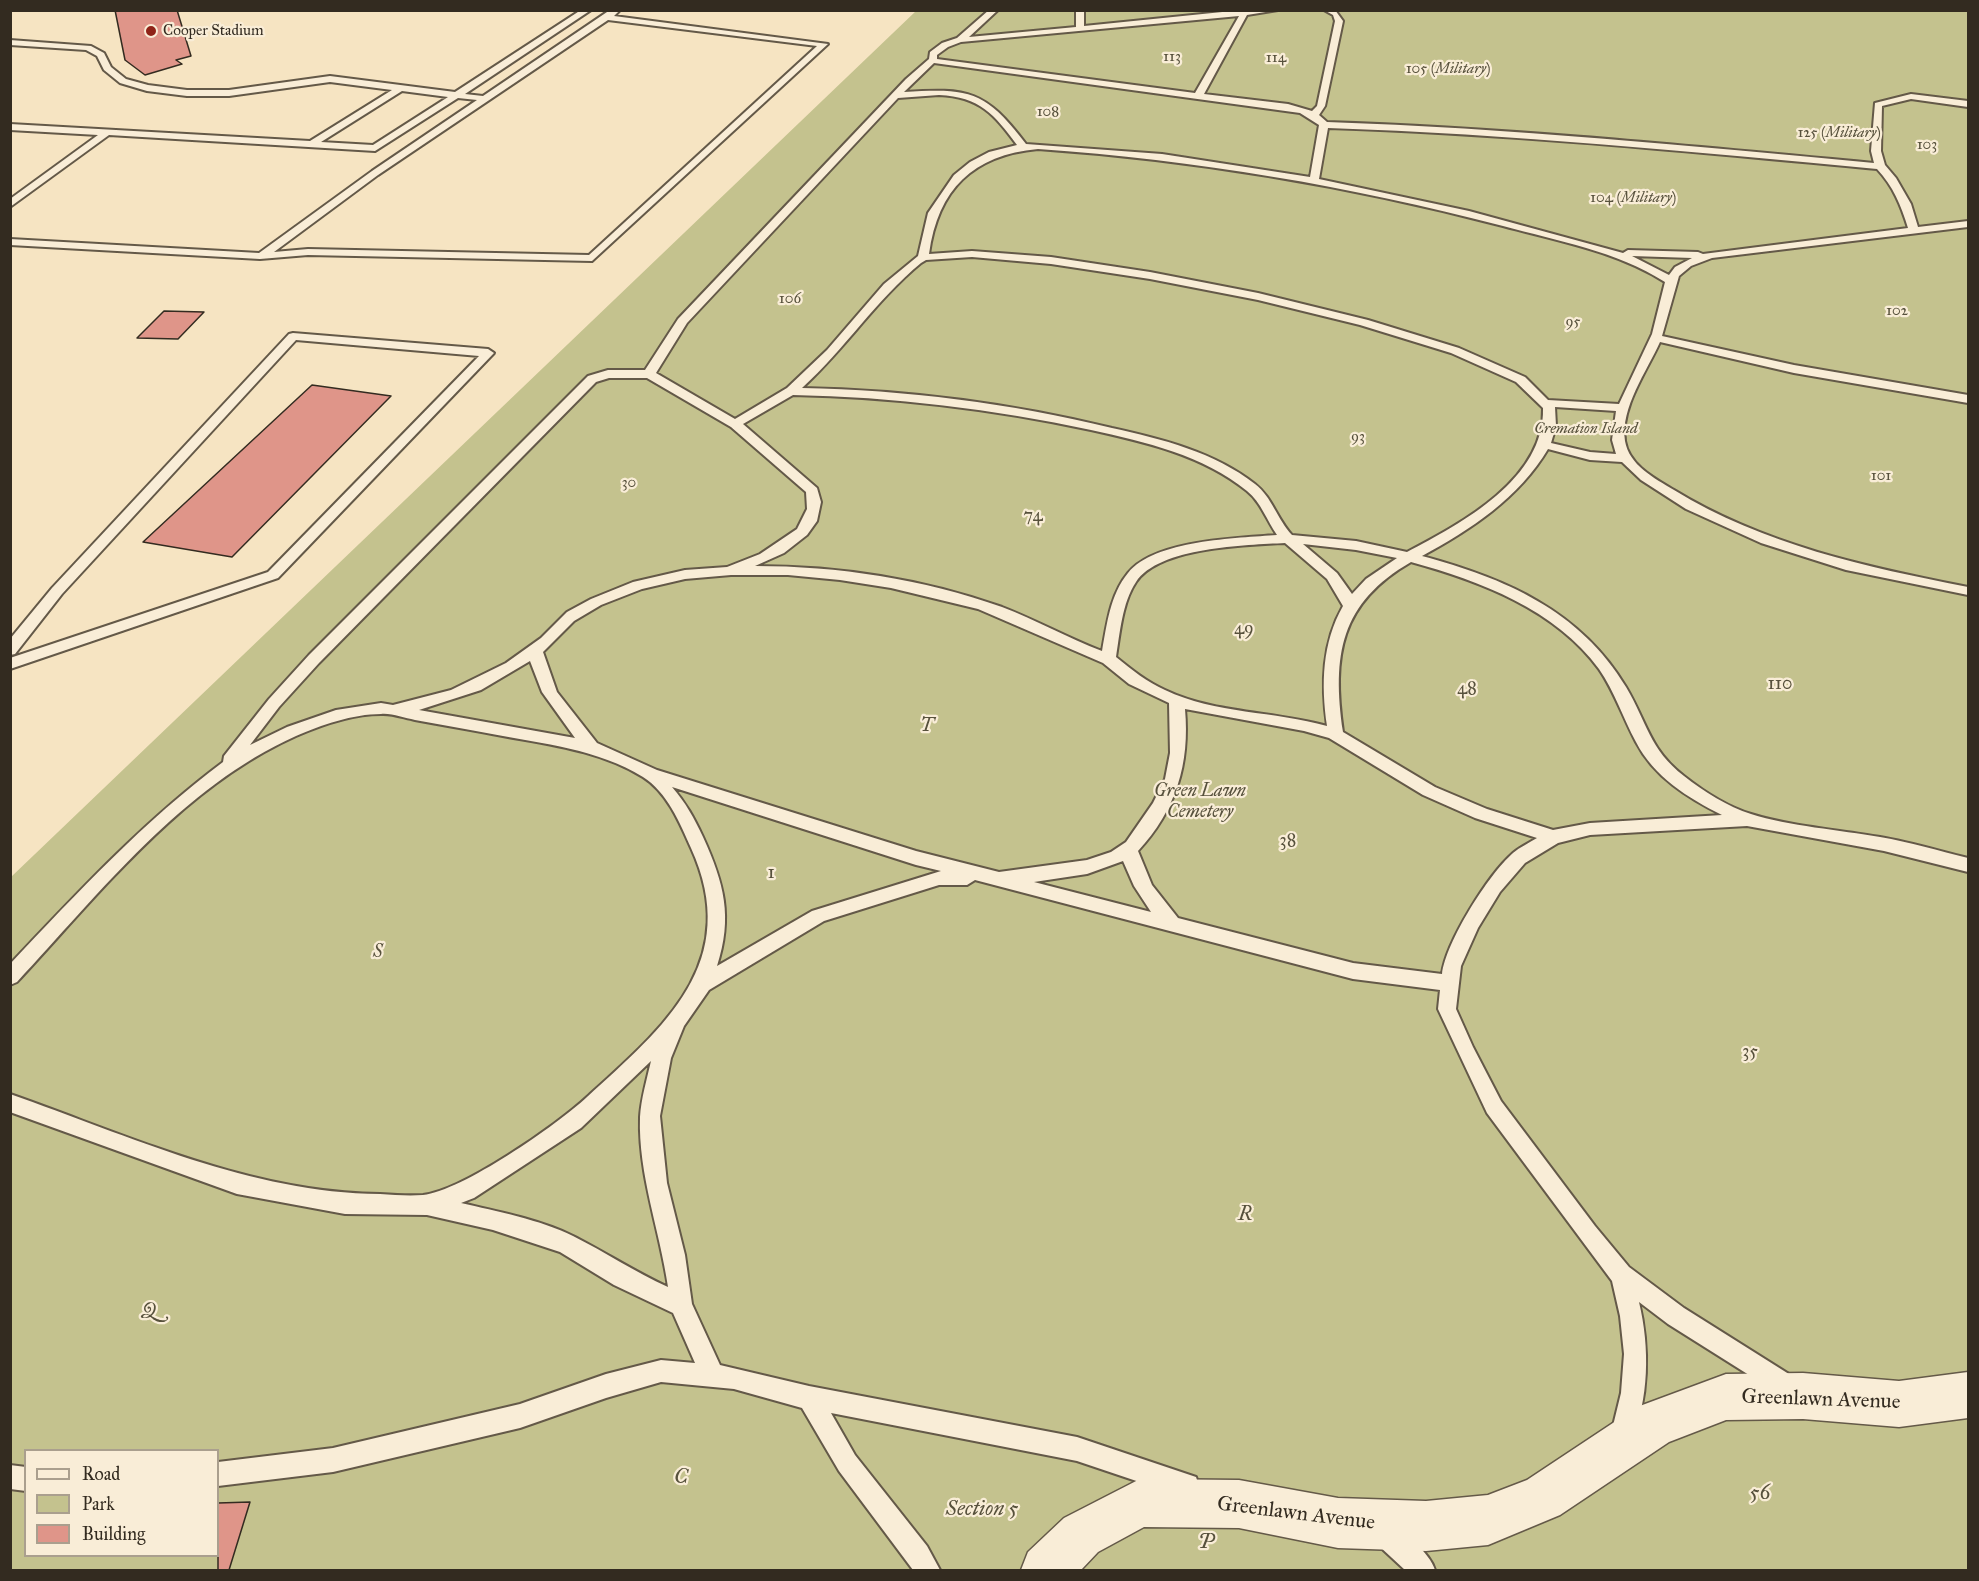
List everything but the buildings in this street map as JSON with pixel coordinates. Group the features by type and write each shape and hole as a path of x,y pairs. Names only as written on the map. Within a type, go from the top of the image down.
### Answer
{"street":[{"name":"Greenlawn Avenue","path":"1046,1570 1081,1535 1140,1503 1239,1504 1338,1522 1375,1524 1426,1526 1488,1520 1543,1498 1654,1424 1726,1397 1803,1396 1899,1404 1965,1399"}],"lane":[{"path":"10,127 375,148 587,10"},
{"path":"260,256 375,173 615,10"},
{"path":"960,40 994,10"},
{"path":"1079,29 1080,10"},
{"path":"649,374 682,321 896,95 933,60 933,54 945,45 960,40 1274,10"},
{"path":"1314,115 1321,106 1339,21 1336,14 1328,10"},
{"path":"1198,96 1245,12"},
{"path":"10,242 260,256 308,252 592,258 824,44 606,17"},
{"path":"10,42 88,48 101,55 107,68 123,81 157,89 229,93 330,79 486,99"},
{"path":"933,60 996,71 1288,107 1314,115 1324,125 1416,128 1576,139 1880,166"},
{"path":"976,81 996,71"},
{"path":"312,144 401,88"},
{"path":"896,95 963,90 991,106 1022,146"},
{"path":"1914,230 1902,197 1880,166 1876,151 1878,105 1896,98 1910,96 1968,104"},
{"path":"1314,182 1324,125"},
{"path":"10,204 108,132"},
{"path":"923,257 928,229 956,177 968,166 986,156 1022,146 1150,156 1314,182 1488,219 1612,252 1644,265 1670,280"},
{"path":"1612,252 1711,255 1968,224"},
{"path":"10,252 23,242"},
{"path":"735,424 791,391 837,348 876,297 923,257 977,254 1024,258 1144,275 1281,301 1404,333 1499,367 1531,385 1549,403 1551,425 1542,454 1516,482 1486,507 1452,533 1371,580 1350,605 1338,628 1332,672 1330,691 1336,735"},
{"path":"1711,255 1687,263 1675,271 1670,280 1662,319 1655,338 1642,372 1622,408 1619,432 1622,453 1638,471 1671,494 1719,520 1770,541 1875,571 1968,591"},
{"path":"10,650 57,591 293,336 488,353 273,575 10,664"},
{"path":"1655,338 1794,369 1968,399"},
{"path":"221,772 274,703 314,659 592,379 608,374 649,374 735,424 812,491 814,509 808,525 789,543 763,558 726,572"},
{"path":"791,391 909,396 1026,413 1137,437 1212,464 1238,478 1258,494 1287,539 1330,572 1343,588 1350,605"},
{"path":"1549,403 1622,408"},
{"path":"1545,445 1590,456 1627,459"},
{"path":"1108,659 1128,584 1132,576 1151,561 1175,553 1204,548 1287,539 1352,545 1409,557 1456,571 1492,586 1534,606 1567,626 1590,649 1614,684 1631,711 1644,744 1658,763 1709,801 1747,820"},
{"path":"10,977 128,851 190,795 242,756 292,732 336,716 381,708 418,705 455,694 487,680 535,650 570,617 598,601 637,585 668,578 726,572 854,576 918,588 983,606 1032,624 1108,659 1126,677 1178,702 1213,712 1304,726 1336,735 1412,782 1449,800 1553,837"},
{"path":"535,650 541,676 551,698 591,747"},
{"path":"702,984 818,916 939,878 990,878 1060,873 1095,864 1129,849 1157,811 1175,780 1181,744 1178,702"},
{"path":"381,708 591,747 651,774 916,858 1353,971 1450,984"},
{"path":"427,1205 467,1191 574,1122 624,1076 676,1022 702,984 715,944 717,903 710,871 681,808 651,774"},
{"path":"1803,1396 1676,1316 1621,1275 1494,1107 1447,1009 1452,966 1470,925 1494,887 1519,858 1553,837 1590,829 1747,820 1884,844 1968,865"},
{"path":"1129,849 1132,867 1142,887 1173,925"},
{"path":"676,1022 661,1058 650,1116 657,1183 674,1255 681,1305 713,1376"},
{"path":"10,1103 237,1184 345,1204 427,1205 493,1220 565,1244 622,1277 681,1305"},
{"path":"1619,1446 1633,1398 1636,1345 1632,1312 1621,1275"},
{"path":"219,1474 333,1461 520,1416 606,1386 661,1371 734,1378 809,1398 1077,1449 1239,1504"},
{"path":"809,1398 847,1463 927,1570"},
{"path":"1375,1524 1423,1570"}],"green space":[{"name":"Green Lawn Cemetery","path":"916,11 1968,11 1968,1570 11,1570 11,877"}],"place":[{"name":"Cooper Stadium","path":"151,31"}],"park label":[{"name":"113","path":"1172,57"},
{"name":"114","path":"1276,58"},
{"name":"105 (Military)","path":"1448,69"},
{"name":"108","path":"1048,112"},
{"name":"125 (Military)","path":"1839,133"},
{"name":"103","path":"1927,145"},
{"name":"104 (Military)","path":"1633,198"},
{"name":"106","path":"790,299"},
{"name":"102","path":"1897,311"},
{"name":"95","path":"1573,322"},
{"name":"Cremation Island","path":"1586,429"},
{"name":"93","path":"1358,437"},
{"name":"101","path":"1881,476"},
{"name":"30","path":"629,483"},
{"name":"74","path":"1033,517"},
{"name":"49","path":"1244,630"},
{"name":"110","path":"1780,685"},
{"name":"48","path":"1467,690"},
{"name":"T","path":"927,727"},
{"name":"38","path":"1288,842"},
{"name":"1","path":"771,874"},
{"name":"S","path":"378,953"},
{"name":"35","path":"1750,1053"},
{"name":"R","path":"1245,1215"},
{"name":"Q","path":"149,1312"},
{"name":"C","path":"681,1478"},
{"name":"56","path":"1760,1494"},
{"name":"Section 5","path":"982,1510"},
{"name":"P","path":"1206,1543"}]}
